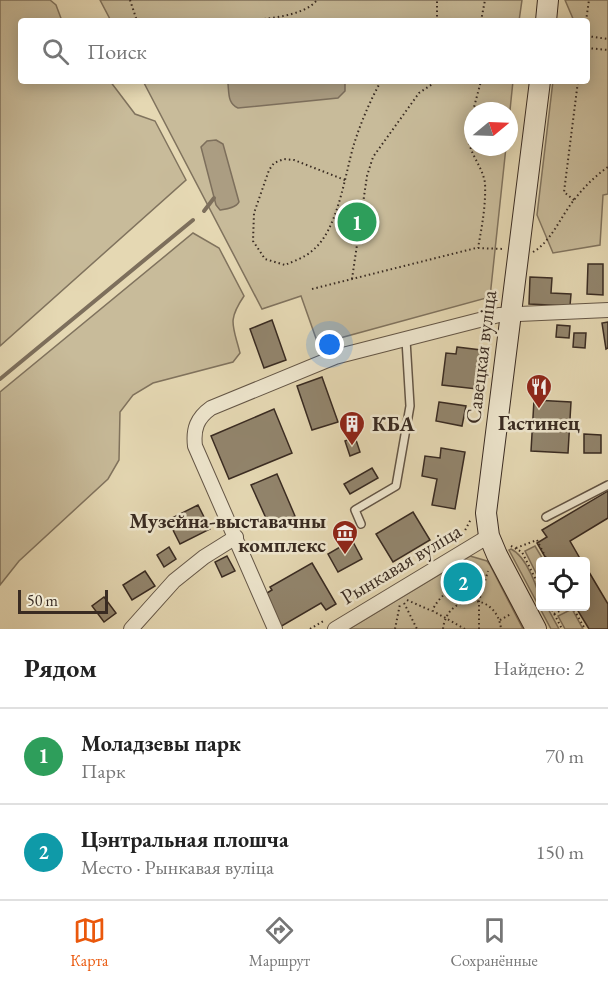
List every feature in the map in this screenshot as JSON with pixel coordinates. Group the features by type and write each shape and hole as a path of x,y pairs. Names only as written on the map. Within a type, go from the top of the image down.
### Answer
{"main road":[{"path":"546,18 548,0"},
{"name":"Савецкая вуліца","path":"536,629 489,536 486,513 540,84"}],"street":[{"path":"275,629 195,446 196,425 202,414 335,357 499,315 608,310"},
{"name":"Рынкавая вуліца","path":"335,629 489,536"},
{"path":"131,629 174,581 204,557 236,537"}],"lane":[{"path":"361,524 355,510 396,486 410,406 406,340"},
{"path":"546,517 608,485"}],"path":[{"path":"130,0 137,18"},
{"path":"271,18 300,11 317,0"},
{"path":"436,18 437,0"},
{"path":"482,18 485,0"},
{"path":"586,18 589,0"},
{"path":"590,36 608,39"},
{"path":"590,48 608,50"},
{"path":"345,180 294,160 284,159 274,163 269,170 254,213 253,242 265,259 285,265 314,250 332,224 368,104 379,84"},
{"path":"352,279 367,176 373,157 419,93 432,84"},
{"path":"476,102 480,84"},
{"path":"574,200 564,192 578,84"},
{"path":"475,156 484,181 484,208 478,248"},
{"path":"530,252 541,246 574,200 595,177 608,167"},
{"path":"312,289 478,248 510,249"},
{"path":"516,548 537,540 546,557"},
{"path":"479,629 479,601 490,565"},
{"path":"433,611 438,601 449,591 466,584 483,586"},
{"path":"401,598 446,617 465,629"},
{"path":"395,629 401,598"},
{"path":"401,598 417,629"},
{"path":"443,629 451,609 460,603 469,601 479,601 488,605 500,620 501,629"},
{"path":"552,611 562,629"},
{"path":"554,614 560,611"},
{"path":"574,611 585,629"},
{"path":"500,620 515,612"}],"shaded area":[{"path":"0,0 50,0 56,5 61,18 18,18 18,84 112,84 135,114 155,121 186,180 0,346"},
{"path":"100,0 522,0 519,18 109,18"},
{"path":"565,0 608,0 608,194 603,195 600,245 553,253 537,215 553,84 590,84 590,18 573,18"},
{"path":"145,84 513,84 511,102 464,102 464,156 505,156 490,297 318,344 301,296 262,309"},
{"path":"228,84 345,84 345,91 338,98 238,108 232,104"},
{"path":"216,140 223,144 239,202 233,207 220,210 216,205 201,147 207,141"},
{"path":"193,233 219,248 244,296 233,318 240,353 233,362 153,383 133,395 120,412 119,460 108,479 19,561 0,585 0,392"},
{"path":"535,546 542,557 536,557 536,573 525,551"},
{"path":"509,550 517,553 527,566 535,583 536,601"},
{"path":"470,556 487,561 490,565 523,629 349,629"},
{"path":"541,611 549,611 559,629 551,629"},
{"path":"573,611 583,629 565,629 558,616"}],"building":[{"path":"588,264 603,264 603,295 587,294"},
{"path":"530,277 552,278 551,293 571,294 570,306 529,304"},
{"path":"272,320 286,360 264,368 250,329"},
{"path":"608,322 608,348 606,349 602,323"},
{"path":"557,325 570,326 569,338 556,337"},
{"path":"574,333 586,333 585,348 573,347"},
{"path":"457,347 481,350 477,389 442,385 446,353 456,354"},
{"path":"322,377 338,422 312,430 297,386"},
{"path":"534,400 571,402 568,453 531,451"},
{"path":"439,402 466,406 462,426 436,421"},
{"path":"274,409 292,453 229,479 211,436"},
{"path":"584,434 601,435 601,453 584,453"},
{"name":"КБА","path":"355,437 360,452 350,456 345,441"},
{"path":"441,448 465,452 455,509 432,505 437,479 422,476 425,456 440,458"},
{"path":"372,468 378,478 350,494 344,484"},
{"path":"277,474 295,516 270,527 251,485"},
{"path":"608,491 608,518 570,541 579,557 545,557 537,543 547,537 542,530"},
{"path":"198,505 210,529 180,544 168,520"},
{"path":"413,512 430,540 393,562 376,534"},
{"name":"Музейна-выставачны комплекс","path":"352,540 362,559 338,572 328,554"},
{"path":"169,547 176,559 164,567 157,555"},
{"path":"227,556 235,571 222,577 215,562"},
{"path":"312,563 336,604 326,610 321,603 280,627 262,596 272,590 270,587"},
{"path":"145,571 155,586 132,600 123,585"},
{"path":"590,574 608,604 608,629 589,629 578,611 590,611"},
{"path":"104,597 116,613 104,622 92,606"}],"waterway":[{"path":"204,211 214,198"},
{"path":"0,379 193,220"}],"place":[{"name":"Моладзевы парк","path":"357,222"},
{"name":"Гастинец","path":"539,410"},
{"name":"КБА","path":"352,447"},
{"name":"Музейна-выставачны комплекс","path":"345,556"},
{"name":"Цэнтральная плошча","path":"463,582"}]}
